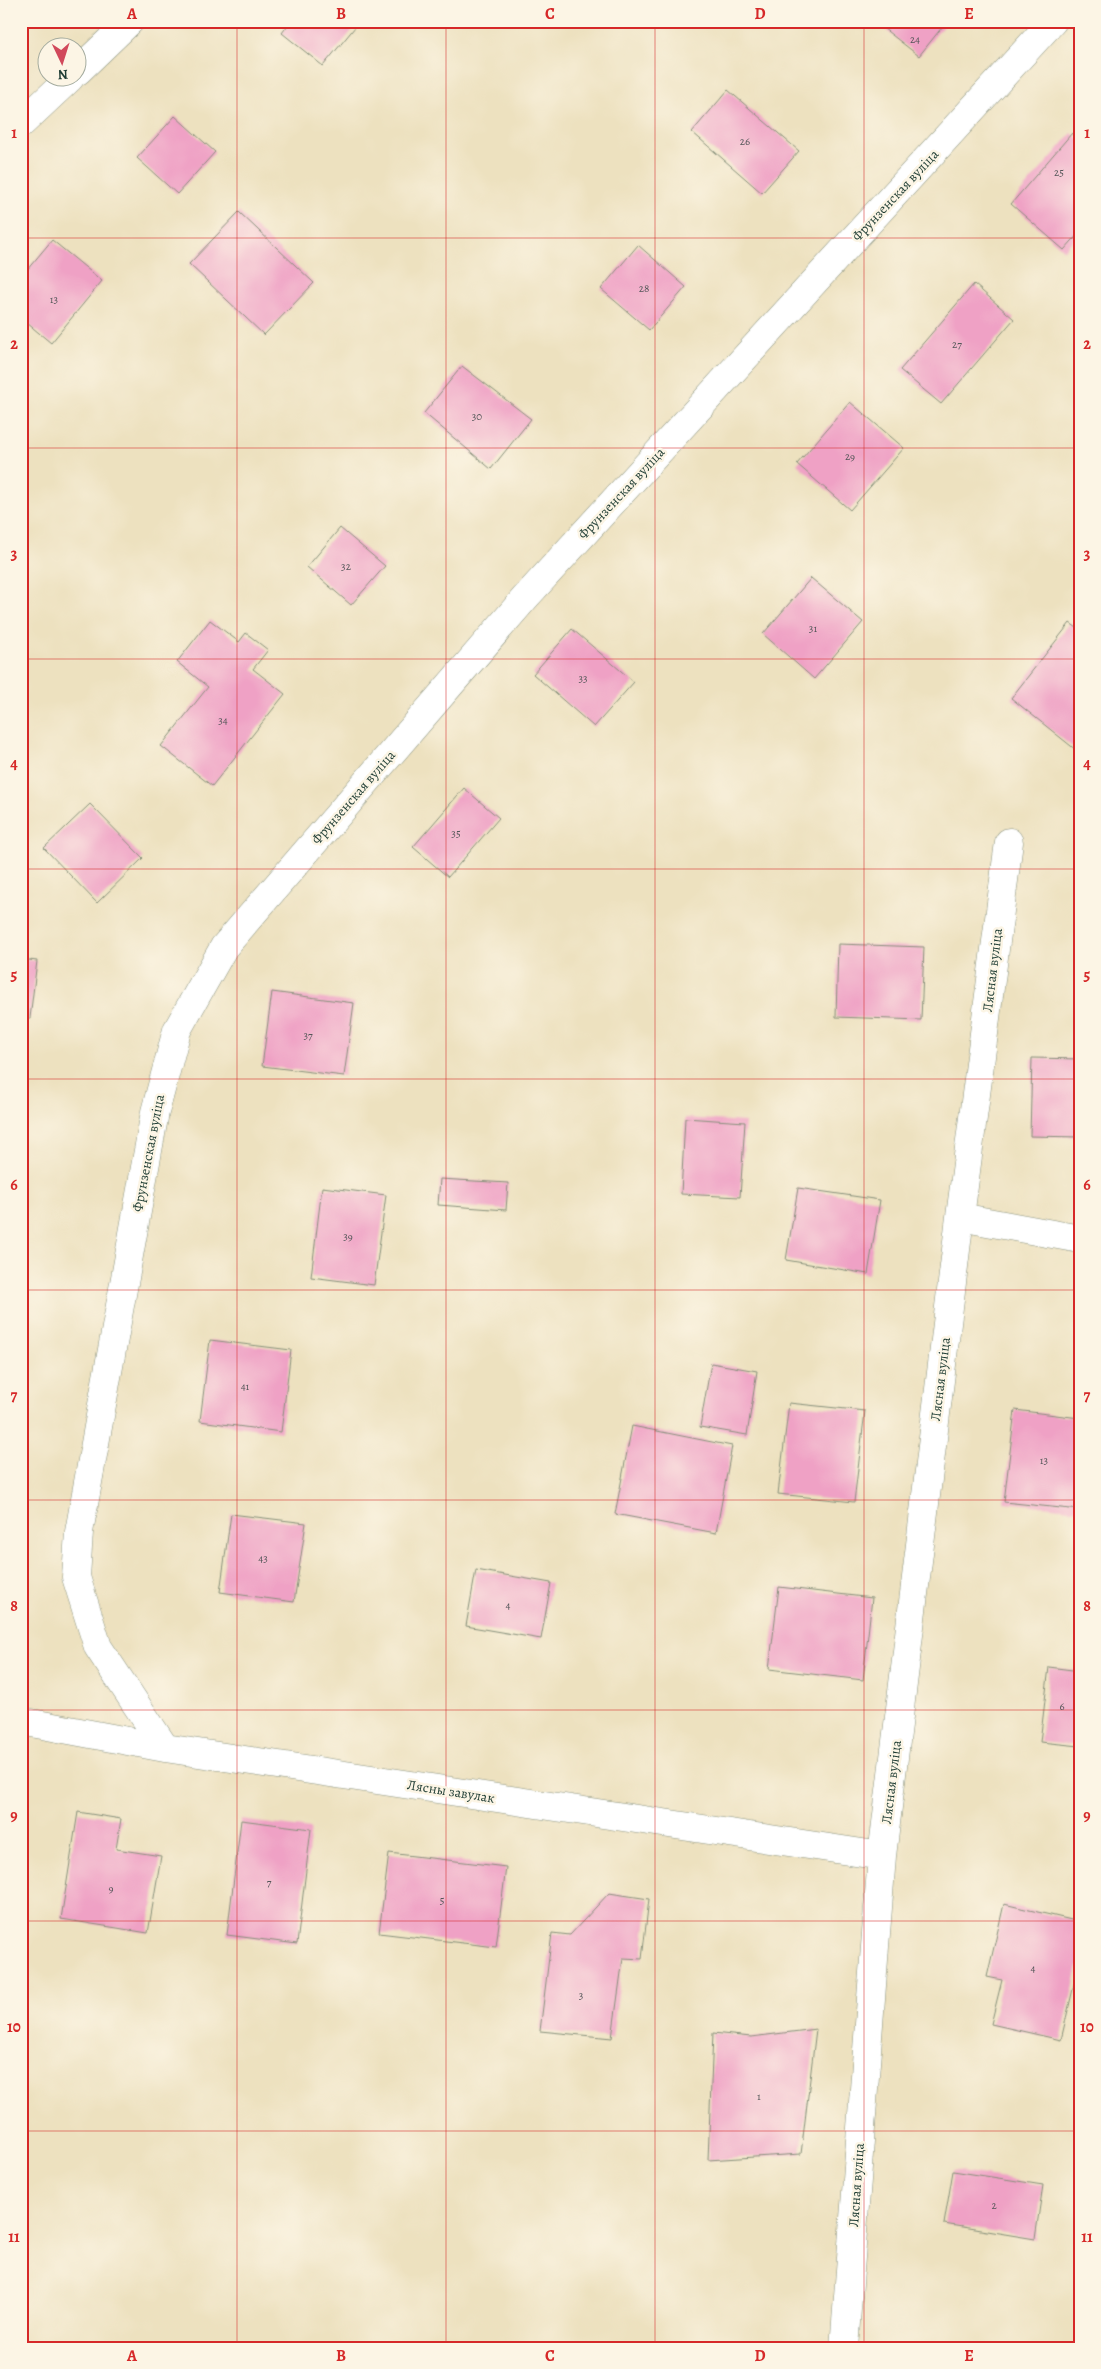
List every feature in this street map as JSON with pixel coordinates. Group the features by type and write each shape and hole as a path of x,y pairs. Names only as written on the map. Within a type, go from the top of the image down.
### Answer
{"street":[{"path":"88,61 130,21"},
{"name":"Фрунзенская вуліца","path":"165,1748 98,1647 76,1577 79,1532 155,1112 177,1030 224,948 525,598 1053,21"},
{"path":"21,124 59,88"},
{"name":"Лясная вуліца","path":"844,2348 882,1856 960,1217 1009,842"},
{"path":"960,1217 1080,1239"},
{"name":"Лясны завулак","path":"21,1722 165,1748 882,1856"}],"building":[{"path":"291,21 360,21 323,66 282,33"},
{"path":"874,21 947,21 919,56"},
{"path":"728,90 799,151 762,193 692,132"},
{"path":"175,116 215,152 177,194 137,158"},
{"path":"1072,133 1080,140 1080,232 1064,250 1011,204"},
{"path":"239,212 314,283 264,335 189,264"},
{"path":"52,240 102,281 51,343 21,318 21,277"},
{"path":"638,245 686,287 649,330 601,289"},
{"path":"974,284 1014,319 941,404 900,370"},
{"path":"462,366 531,419 491,469 424,413"},
{"path":"850,402 904,448 850,510 797,464"},
{"path":"340,528 385,566 351,605 307,567"},
{"path":"811,578 863,622 814,679 763,634"},
{"path":"210,620 239,642 246,633 268,650 253,669 285,694 212,786 161,746 208,687 177,662"},
{"path":"1070,623 1080,630 1080,745 1076,750 1011,698"},
{"path":"572,629 634,682 594,727 533,674"},
{"path":"464,788 499,818 448,877 413,847"},
{"path":"90,804 143,858 97,903 44,848"},
{"path":"838,944 924,947 921,1020 836,1017"},
{"path":"21,959 37,961 30,1018 21,1017"},
{"path":"272,992 354,1003 344,1076 262,1066"},
{"path":"1032,1058 1080,1059 1080,1137 1030,1136"},
{"path":"685,1118 745,1122 740,1197 681,1194"},
{"path":"440,1179 508,1183 506,1210 438,1205"},
{"path":"322,1187 386,1195 374,1285 311,1277"},
{"path":"798,1188 880,1200 868,1274 786,1260"},
{"path":"210,1340 291,1350 281,1432 200,1421"},
{"path":"711,1363 757,1371 747,1435 700,1427"},
{"path":"789,1403 865,1411 854,1502 778,1494"},
{"path":"1015,1410 1080,1418 1080,1510 1004,1502"},
{"path":"632,1426 732,1446 716,1533 615,1514"},
{"path":"231,1514 306,1523 294,1602 220,1592"},
{"path":"476,1570 551,1583 541,1639 466,1626"},
{"path":"779,1587 872,1598 863,1680 769,1669"},
{"path":"1049,1667 1080,1671 1080,1746 1040,1742"},
{"path":"78,1812 121,1819 116,1849 161,1856 148,1933 61,1919"},
{"path":"241,1820 311,1829 297,1944 227,1935"},
{"path":"389,1853 506,1867 496,1947 379,1933"},
{"path":"609,1893 649,1899 642,1959 623,1958 612,2038 540,2031 552,1933 570,1935"},
{"path":"1004,1904 1080,1922 1080,1959 1061,2040 991,2024 1002,1980 987,1977"},
{"path":"816,2029 801,2154 708,2160 713,2033 751,2037"},
{"path":"953,2171 1043,2185 1035,2239 944,2224"},
{"path":"21,2342 49,2347 49,2348 21,2348"}]}
